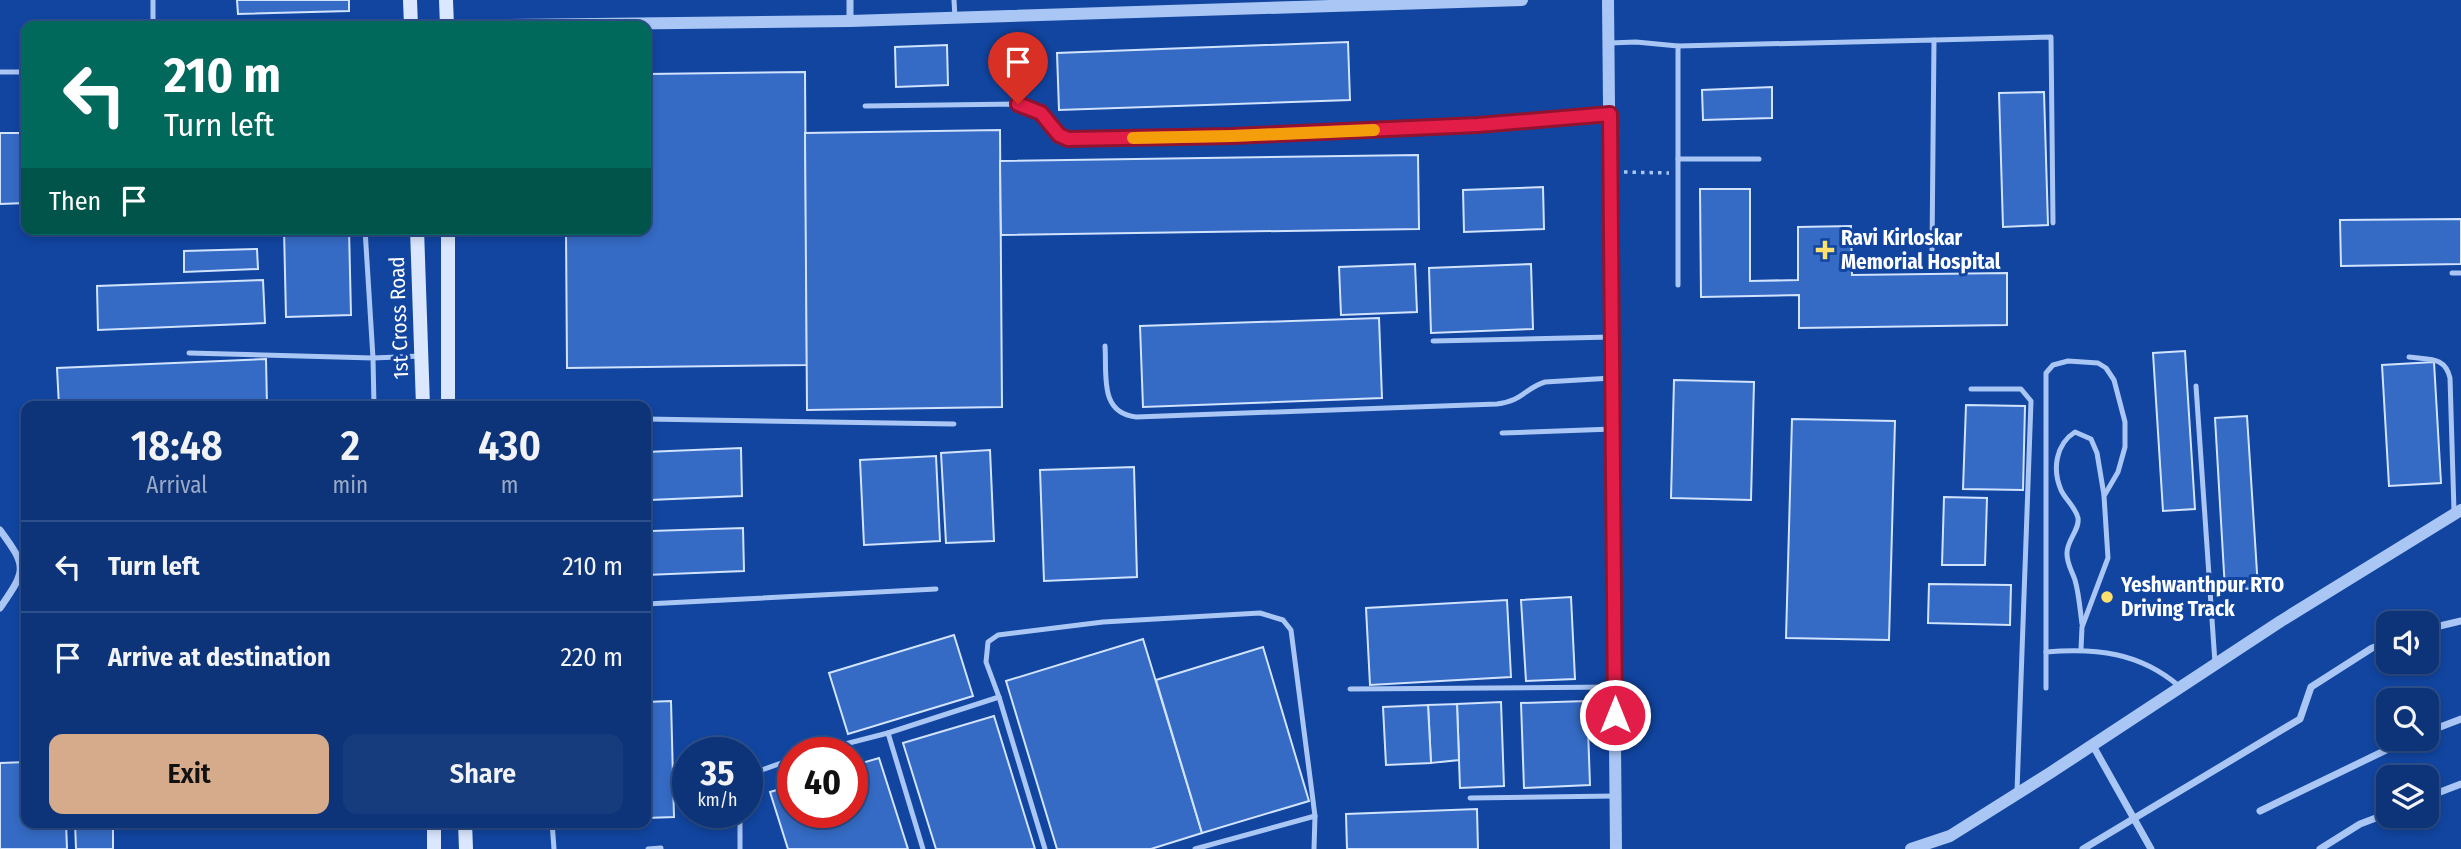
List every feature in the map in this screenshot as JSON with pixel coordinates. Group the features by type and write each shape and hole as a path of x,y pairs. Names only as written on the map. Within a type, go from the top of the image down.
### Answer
{"main road":[{"path":"410,0 411,21"},
{"path":"446,0 447,21"},
{"name":"1st Cross Road","path":"417,235 423,401"},
{"path":"447,235 448,401"},
{"path":"434,828 434,849"},
{"path":"465,828 466,849"}],"street":[{"path":"850,0 850,20"},
{"path":"651,23 955,18 1522,0"},
{"path":"1608,0 1616,849"},
{"path":"1911,849 1950,836 2215,663 2458,512"},
{"path":"0,530 19,556 21,577 0,608"},
{"path":"2439,626 2461,621"},
{"path":"2082,849 2301,719 2311,687 2376,647"},
{"path":"2439,727 2461,719"},
{"path":"2092,744 2151,849"},
{"path":"2260,811 2384,751"},
{"path":"2439,792 2461,784"},
{"path":"2320,849 2360,824 2376,818"}],"lane":[{"path":"153,0 153,21"},
{"path":"954,0 955,18"},
{"path":"1609,43 1678,47 2051,37 2053,223"},
{"path":"1932,250 1934,40"},
{"path":"1678,47 1678,285"},
{"path":"0,72 21,72"},
{"path":"865,106 1018,104 1041,113 1059,135 1068,139 1232,136 1464,126 1610,114"},
{"path":"1678,159 1759,159"},
{"path":"365,235 374,401"},
{"path":"2452,273 2461,273"},
{"path":"1433,341 1612,337"},
{"path":"1105,346 1111,405 1117,412 1136,417 1497,404 1520,398 1536,385 1612,378"},
{"path":"189,353 373,358 421,356"},
{"path":"2409,357 2441,362 2448,368 2458,512"},
{"path":"2046,688 2046,373 2053,365 2068,361 2098,363 2106,368 2114,380 2125,422 2125,447 2118,472 2104,496"},
{"path":"2196,386 2215,663"},
{"path":"1971,389 2021,389 2031,401 2017,794"},
{"path":"651,419 954,424"},
{"path":"1502,433 1612,429"},
{"path":"2081,649 2082,627 2075,579 2066,552 2078,517 2061,491 2057,476 2057,454 2066,438 2075,432 2091,439 2097,453 2104,496 2108,558 2082,627"},
{"path":"651,604 936,589"},
{"path":"1045,849 986,662 988,642 998,635 1103,622 1260,613 1283,620 1291,630 1315,816 1314,849"},
{"path":"2046,652 2081,649 2125,656 2162,671 2179,686"},
{"path":"1350,689 1615,687"},
{"path":"868,738 999,697"},
{"path":"888,733 923,849"},
{"path":"1470,798 1615,796"},
{"path":"1195,849 1315,816"},
{"path":"552,828 554,849"},
{"path":"740,828 740,849"},
{"path":"648,849 661,848"}],"path":[{"path":"1636,173 1678,173"}],"building":[{"path":"237,0 349,0 349,11 238,14"},
{"path":"1348,42 1350,100 1059,110 1057,53"},
{"path":"947,45 948,85 896,87 895,47"},
{"path":"805,72 807,365 567,368 566,235 651,235 651,74"},
{"path":"1772,87 1772,118 1703,120 1702,90"},
{"path":"2044,92 2048,225 2003,227 1999,93"},
{"path":"1000,130 1002,407 807,410 805,133"},
{"path":"0,133 21,133 21,203 0,204"},
{"path":"1418,155 1419,229 1001,235 1000,161"},
{"path":"1543,187 1544,229 1464,232 1463,190"},
{"name":"Ravi Kirloskar Memorial Hospital","path":"1700,189 1750,189 1750,281 1798,280 1798,227 1851,226 1852,275 2007,273 2007,325 1799,328 1799,295 1701,297"},
{"path":"2461,219 2461,264 2341,266 2340,220"},
{"path":"284,235 349,235 351,315 286,317"},
{"path":"257,249 258,269 184,272 184,251"},
{"path":"1415,264 1417,312 1341,315 1339,267"},
{"path":"1531,264 1533,329 1431,333 1429,268"},
{"path":"263,280 265,323 98,330 97,286"},
{"path":"1379,318 1382,398 1143,407 1140,326"},
{"path":"2185,351 2195,509 2163,511 2153,353"},
{"path":"266,359 267,401 59,401 57,368"},
{"path":"2434,362 2441,483 2389,486 2382,365"},
{"path":"1674,380 1754,382 1751,500 1671,498"},
{"path":"1966,405 2025,406 2023,490 1963,489"},
{"path":"2247,416 2258,588 2225,590 2215,418"},
{"path":"1792,419 1895,421 1889,640 1786,638"},
{"path":"741,448 742,496 651,500 651,452"},
{"path":"990,450 994,541 946,543 941,453"},
{"path":"936,456 940,541 864,545 860,460"},
{"path":"1134,467 1137,577 1044,581 1040,470"},
{"path":"1944,497 1987,498 1985,565 1942,565"},
{"path":"743,528 744,571 651,575 651,531"},
{"path":"1929,584 2011,585 2010,625 1928,623"},
{"path":"1571,597 1575,679 1526,681 1521,600"},
{"path":"1507,600 1511,677 1370,685 1366,608"},
{"path":"954,635 973,696 848,734 829,673"},
{"path":"1143,639 1202,833 1151,849 1057,849 1006,681"},
{"path":"1263,647 1309,801 1202,833 1156,680"},
{"path":"671,701 672,817 651,818 651,702"},
{"path":"1587,701 1590,785 1524,788 1521,703"},
{"path":"1501,702 1504,786 1460,788 1457,704"},
{"path":"1457,704 1459,760 1431,763 1428,705"},
{"path":"1428,705 1431,763 1386,765 1383,707"},
{"path":"994,716 1035,849 936,849 903,743"},
{"path":"879,758 908,849 788,849 781,828 868,828 868,761"},
{"path":"21,762 21,828 66,828 67,849 0,849 0,763"},
{"path":"777,790 777,814 770,792"},
{"path":"1477,809 1478,849 1347,849 1346,814"},
{"path":"75,828 113,828 113,849 76,849"}],"slow traffic":[{"path":"1133,138 1374,130"}],"place":[{"name":"Ravi Kirloskar Memorial Hospital","path":"1825,250"},
{"name":"Yeshwanthpur RTO Driving Track","path":"2107,597"}],"route":[{"path":"1018,104 1041,113 1059,135 1068,139 1232,136 1478,125 1610,114 1615,715"}]}
